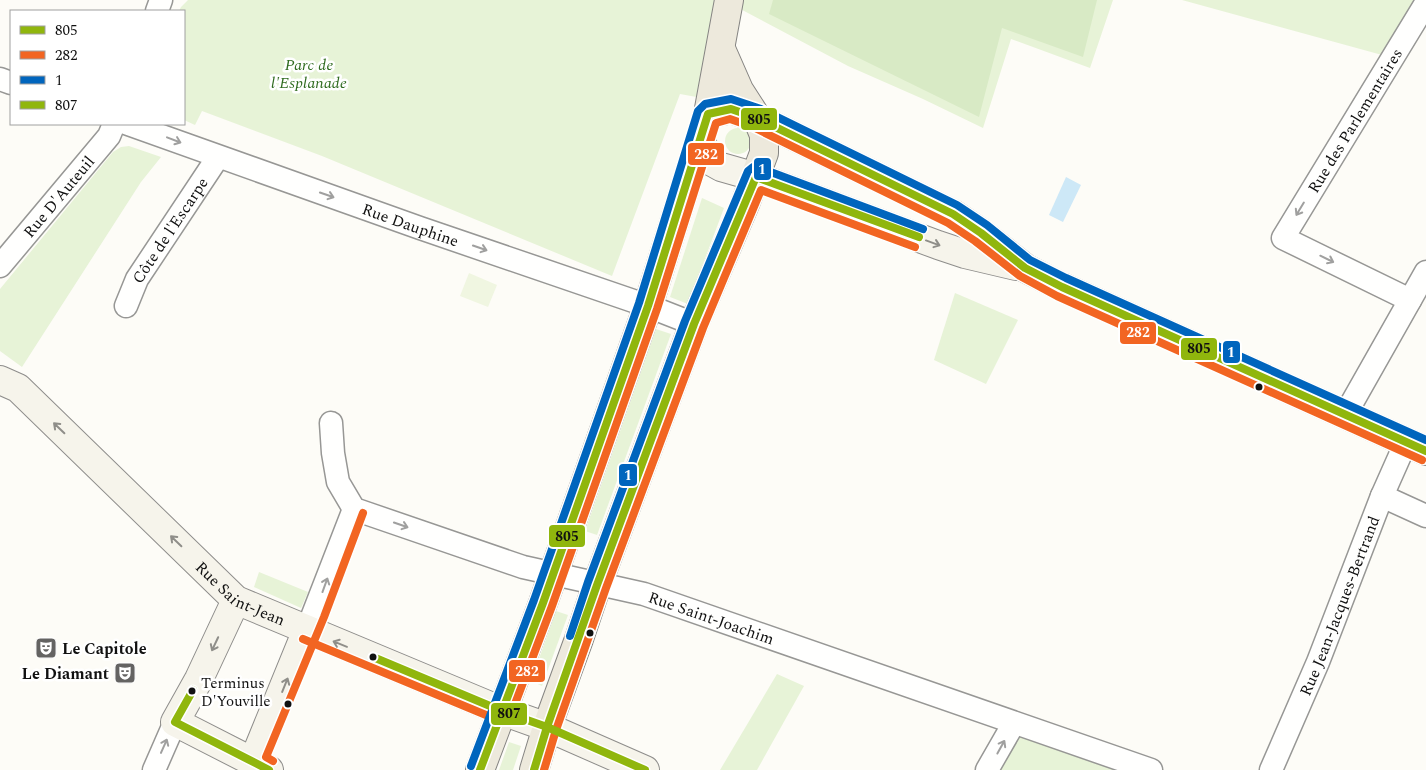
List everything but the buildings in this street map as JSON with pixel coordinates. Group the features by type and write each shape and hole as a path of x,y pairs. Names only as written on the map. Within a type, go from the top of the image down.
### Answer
{"main road":[{"path":"480,770 648,306 708,114 729,0"},
{"path":"534,770 547,727 694,324 756,177 764,153 764,135 757,118 739,90 721,49"},
{"path":"708,114 731,109 757,118 953,214 981,233 1025,268 1062,288 1416,447"},
{"path":"700,141 712,162 721,167 756,177 965,254 1025,268"},
{"name":"Rue Saint-Jean","path":"0,380 18,388 236,600 502,711 547,727 645,770"},
{"path":"236,600 175,722 261,766 307,630"}],"street":[{"name":"Rue des Parlementaires","path":"1410,300 1283,238 1426,3"},
{"name":"Rue D'Auteuil","path":"0,266 109,136 114,125"},
{"name":"Rue Dauphine","path":"131,125 648,306 694,324"},
{"name":"Côte de l'Escarpe","path":"126,306 137,280 218,157"},
{"path":"1345,415 1426,272"},
{"path":"307,630 354,510 338,482 333,453 332,423"},
{"name":"Rue Jean-Jacques-Bertrand","path":"1271,770 1318,662 1382,496 1416,447"},
{"path":"1382,496 1426,516"},
{"name":"Rue Saint-Joachim","path":"354,510 523,567 644,594 1151,770"},
{"path":"154,770 175,722"},
{"path":"988,770 1014,723"}],"green space":[{"name":"Parc de l'Esplanade","path":"188,0 1113,0 1090,68 1011,39 983,128 848,66 729,3 702,98 680,94 612,276 322,156 202,111 195,125 185,120 185,10 180,10"},
{"path":"773,0 1097,0 1083,57 1002,28 979,117 769,14"},
{"path":"1182,0 1426,0 1393,58"},
{"path":"738,128 747,132 751,141 747,150 738,154 729,150 725,141 729,132"},
{"path":"129,146 161,157 141,182 22,367 0,351 0,289 113,152 121,147"},
{"path":"702,198 724,208 688,304 670,297"},
{"path":"469,273 497,285 488,307 460,296"},
{"path":"955,293 1018,320 986,384 934,360"},
{"path":"656,329 671,334 597,535 585,531"},
{"path":"259,572 308,592 301,608 254,587"},
{"path":"556,611 568,615 542,686 531,681"},
{"path":"777,674 804,686 757,770 720,770"},
{"path":"1014,723 1151,770 987,770"},
{"path":"509,742 521,746 513,770 499,770"}],"water":[{"path":"1066,177 1081,185 1063,222 1049,215"}],"transit line":[{"name":"1","path":"471,766 534,600 639,303 698,111 705,104 731,99 761,109 957,205 987,225 1030,260 1066,278 1426,440"},
{"name":"805","path":"480,770 543,603 648,306 708,114 731,109 757,118 953,214 981,233 1025,268 1062,287 1426,451"},
{"name":"282","path":"303,639 498,720 504,721 510,717 552,606 657,309 716,123 730,119 753,127 948,223 975,241 1020,276 1057,296 1422,460"},
{"name":"1","path":"570,636 588,582 685,321 748,171 753,167 760,168 923,229"},
{"name":"805","path":"534,770 547,727 597,585 694,324 756,177 919,237"},
{"name":"282","path":"544,770 556,730 606,588 703,328 761,190 915,247"},
{"name":"282","path":"273,761 266,757 324,617 363,513"},
{"name":"807","path":"373,657 502,711 547,727 645,770"},
{"name":"807","path":"193,690 175,722 269,770"}],"place":[{"name":"Le Capitole","path":"46,648"},
{"name":"Le Diamant","path":"125,673"},
{"name":"Terminus D'Youville","path":"192,691"}]}
